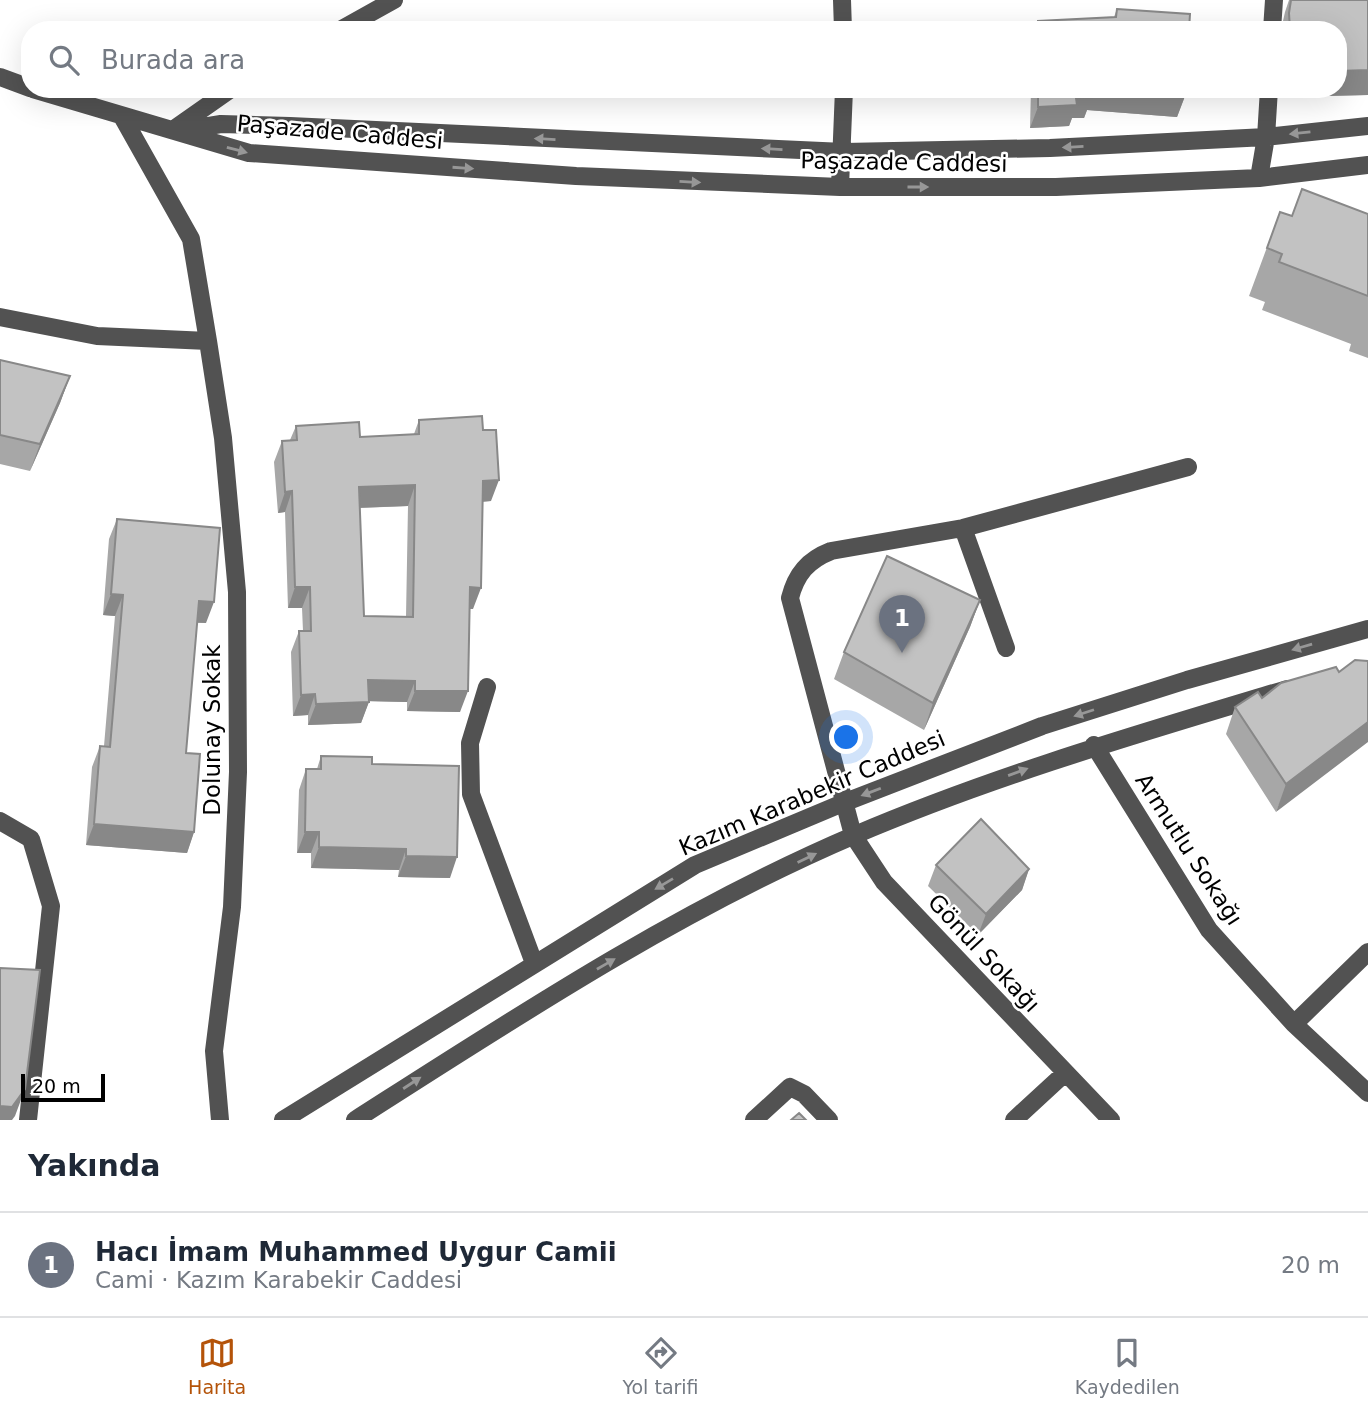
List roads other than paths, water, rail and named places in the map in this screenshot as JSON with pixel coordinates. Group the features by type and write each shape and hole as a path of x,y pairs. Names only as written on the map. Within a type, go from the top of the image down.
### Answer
{"street":[{"path":"356,21 394,0"},
{"path":"842,0 843,21"},
{"path":"1273,21 1274,0"},
{"path":"0,77 21,85"},
{"path":"60,98 171,132 218,98"},
{"path":"840,187 844,152 844,98"},
{"path":"1258,178 1266,137 1268,98"},
{"name":"Dolunay Sokak","path":"123,118 191,239 223,438 237,592 239,772 232,906 215,1051 220,1120"},
{"name":"Paşazade Caddesi","path":"171,132 221,124 262,125 844,152 1050,148 1266,137 1368,126"},
{"name":"Paşazade Caddesi","path":"171,132 249,153 576,176 840,187 1056,187 1258,178 1368,165"},
{"path":"0,317 97,336 208,341"},
{"name":"Gönül Sokağı","path":"1111,1120 1064,1074 884,882 853,835 790,598 794,584 809,563 831,551 963,528 1188,467"},
{"path":"963,528 1006,648"},
{"name":"Kazım Karabekir Caddesi","path":"284,1120 695,865 843,803 1042,726 1187,680 1368,629"},
{"path":"355,1120 518,1015 650,938 853,835 947,797 1094,745 1309,682"},
{"path":"487,687 470,743 471,794 534,963"},
{"name":"Armutlu Sokağı","path":"1094,745 1209,930 1294,1024 1368,1094"},
{"path":"0,821 32,839 51,906 28,1120"},
{"path":"1294,1024 1368,952"},
{"path":"1014,1120 1064,1074"},
{"path":"754,1120 790,1087 804,1094 829,1120"}],"place":[{"name":"Hacı İmam Muhammed Uygur Camii","path":"902,653"}]}
